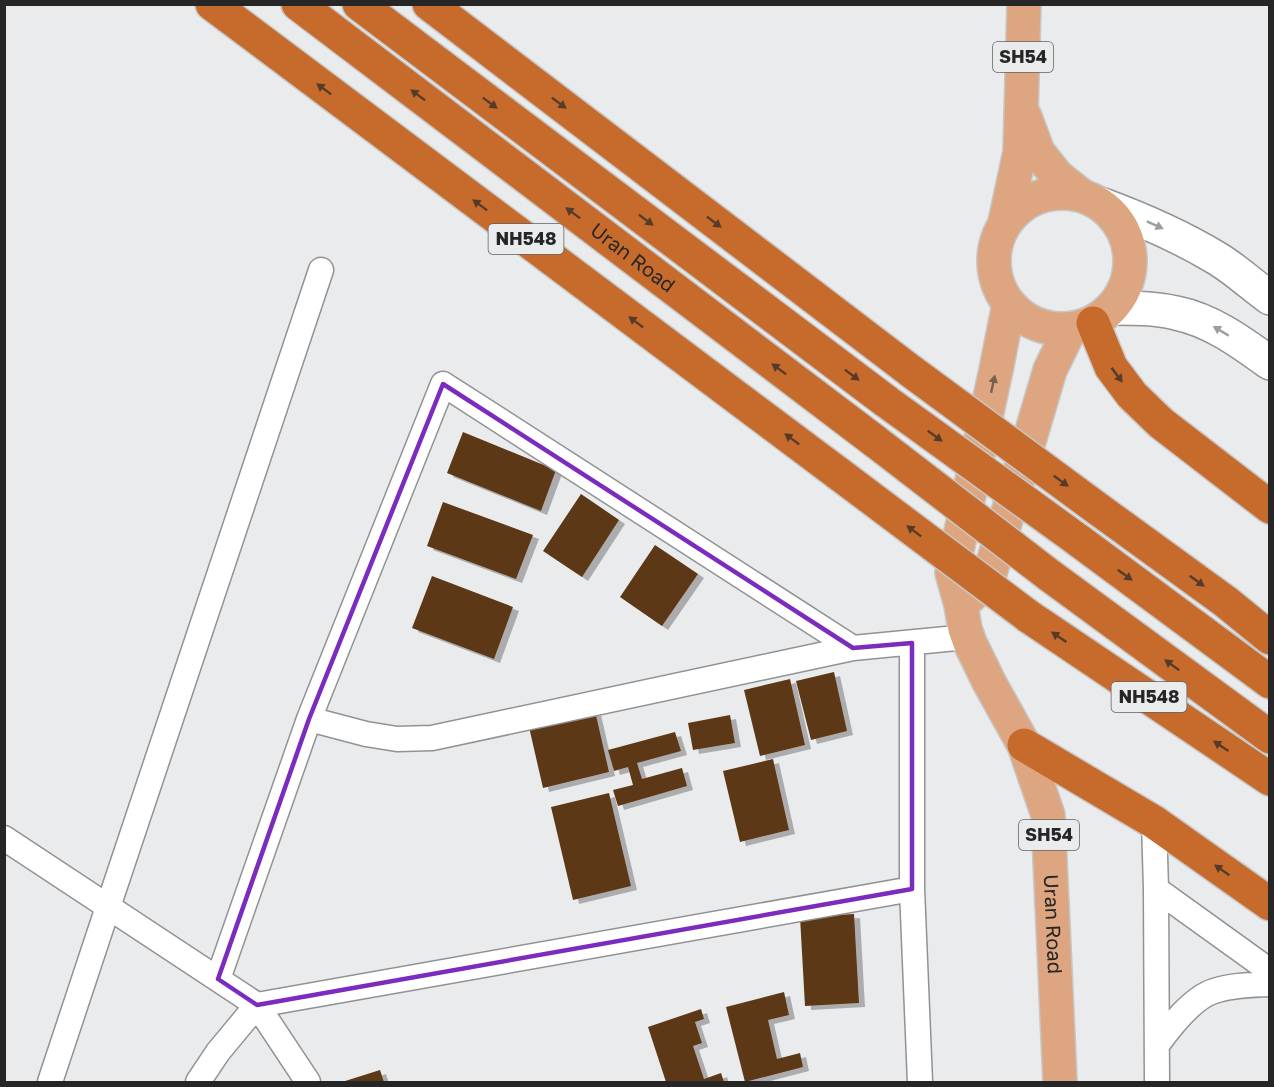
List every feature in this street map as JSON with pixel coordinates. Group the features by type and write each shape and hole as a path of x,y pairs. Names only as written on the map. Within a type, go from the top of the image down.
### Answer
{"highway":[{"name":"NH548","path":"212,4 1028,616 1269,779"},
{"name":"Uran Road","path":"298,4 1049,574 1269,737"},
{"name":"Uran Road","path":"359,4 887,402 1269,682"},
{"path":"429,4 912,372 1226,602 1269,638"},
{"path":"1091,320 1111,367 1132,395 1161,423 1269,507"},
{"path":"1024,745 1154,822 1269,904"}],"main road":[{"name":"SH54","path":"1022,110 1024,4"},
{"path":"961,605 988,580 1050,369 1091,320 1125,289 1131,265 1128,242 1118,220 1057,176 1038,152 1022,110"},
{"path":"1022,110 1020,152 1005,222 996,242 993,264 998,285 1009,304 1024,318 1046,328 1091,320"},
{"path":"1005,222 1020,207 1039,196 1059,192 1091,199"},
{"name":"Uran Road","path":"1009,304 952,573 967,637 1024,745 1048,815 1060,1083"}],"street":[{"path":"1091,199 1156,225 1188,241 1220,260 1269,298"},
{"path":"50,1083 321,270"},
{"path":"1091,320 1147,308 1178,313 1208,323 1269,363"},
{"path":"218,979 309,718 443,384 853,648"},
{"path":"309,718 366,734 397,739 432,738 853,648 967,637"},
{"path":"912,643 912,889 920,1083"},
{"path":"1154,822 1157,1083"},
{"path":"4,838 258,1005 308,1083"},
{"path":"198,1083 218,1053 258,1005 912,889"},
{"path":"1156,889 1269,971"},
{"path":"1157,1045 1188,1007 1212,991 1269,984"}],"highlighted area":[{"path":"443,384 853,648 912,643 912,889 257,1005 218,979 309,719"}],"building":[{"path":"463,432 556,470 541,511 447,473"},
{"path":"581,494 619,520 582,577 543,551"},
{"path":"443,502 533,535 516,579 427,546"},
{"path":"655,545 698,574 662,626 620,597"},
{"path":"432,576 513,607 494,659 412,628"},
{"path":"834,672 847,731 811,740 796,681"},
{"path":"790,679 805,745 760,756 744,690"},
{"path":"595,711 609,772 543,788 529,727"},
{"path":"730,715 735,743 693,750 688,723"},
{"path":"675,732 681,751 637,763 642,779 682,768 687,786 618,806 613,790 633,785 628,767 614,771 608,750"},
{"path":"773,759 789,830 740,842 723,771"},
{"path":"609,793 631,886 573,900 551,807"},
{"path":"854,914 859,1003 805,1006 800,917"},
{"path":"784,992 789,1015 768,1020 777,1059 800,1053 803,1067 745,1082 726,1007"},
{"path":"701,1009 704,1019 695,1022 702,1043 693,1046 704,1079 721,1073 724,1082 666,1082 648,1027"},
{"path":"380,1070 384,1082 342,1082"}]}
